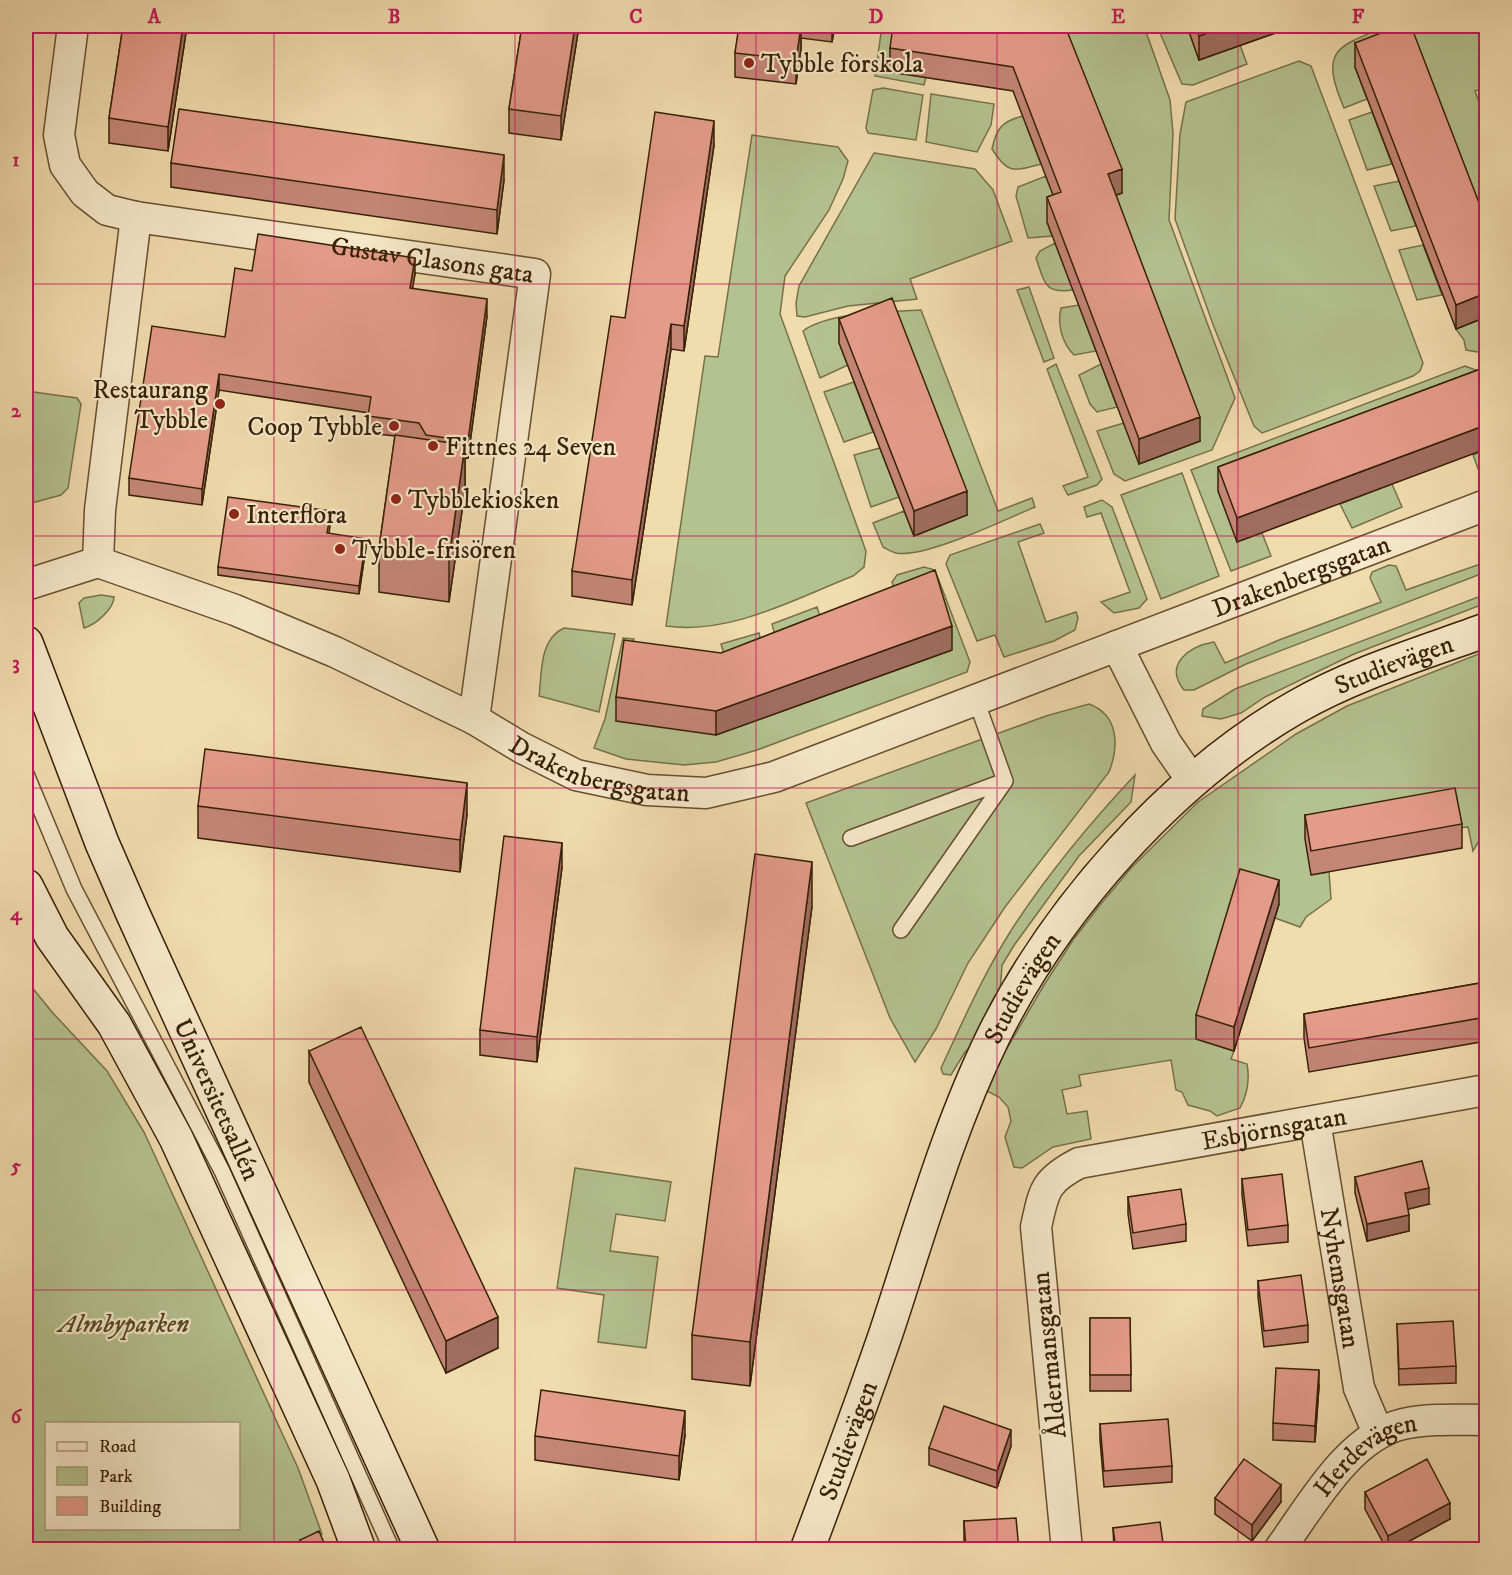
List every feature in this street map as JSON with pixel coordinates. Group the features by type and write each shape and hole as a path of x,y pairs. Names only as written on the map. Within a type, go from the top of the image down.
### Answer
{"main road":[{"name":"Studievägen","path":"807,1550 880,1351 955,1126 992,1038 1026,975 1068,917 1108,867 1193,782 1241,744 1297,707 1367,673 1486,630"},
{"name":"Universitetsallén","path":"26,642 119,884 423,1550"},
{"path":"26,886 52,937 114,1024 176,1138 329,1469 359,1550"}],"street":[{"path":"26,585 98,562 100,510 136,217 107,210 84,193 65,165 59,135 73,26"},
{"name":"Gustav Clasons gata","path":"136,217 535,274 474,719"},
{"name":"Drakenbergsgatan","path":"98,562 277,627 474,719 522,748 576,775 647,790 706,793 774,777 1486,505"},
{"path":"1117,646 1166,743 1193,782"},
{"name":"Esbjörnsgatan","path":"1065,1170 1078,1163 1486,1090"},
{"name":"Nyhemsgatan","path":"1315,1121 1359,1388 1378,1433"},
{"name":"Åldermansgatan","path":"1065,1170 1050,1181 1043,1197 1036,1227 1067,1550"},
{"name":"Herdevägen","path":"1279,1550 1349,1456 1378,1433 1402,1424 1432,1420 1486,1420"}],"lane":[{"path":"976,700 1005,781"},
{"path":"26,774 74,890 222,1170 392,1550"},
{"path":"851,838 1005,781"},
{"path":"901,930 1005,781"}],"green space":[{"path":"882,26 897,26 890,72 926,77 924,85 875,76"},
{"path":"1006,26 1144,26 1170,100 1173,133 1169,220 1235,398 1212,450 1125,481 1114,474 1097,431 1124,423 1139,463 1200,441 1108,198 1122,193"},
{"path":"1157,26 1187,26 1199,60 1240,45 1247,64 1193,85 1182,84"},
{"path":"1388,26 1397,51 1355,67 1367,99 1344,108 1333,73 1334,61 1338,52 1357,39"},
{"path":"1400,26 1486,26 1486,87 1475,91 1486,121 1486,245"},
{"path":"1299,61 1311,66 1423,363 1420,371 1413,376 1262,433 1254,426 1214,327 1175,219 1180,134 1186,102"},
{"path":"883,88 923,95 916,140 868,133 866,128 873,90"},
{"path":"931,94 994,104 991,125 977,152 926,142"},
{"path":"1372,112 1392,164 1367,170 1349,120"},
{"path":"1023,116 1041,164 1012,169 1003,163 992,149 1001,127 1010,120"},
{"path":"752,135 838,147 848,161 843,179 829,210 785,276 780,314 866,551 864,567 853,576 762,613 714,625 666,626 705,356 718,357"},
{"path":"874,153 975,169 993,190 1012,241 910,279 917,299 848,306 805,317 797,316 796,303 799,286"},
{"path":"1046,176 1061,216 1047,222 1052,236 1028,238 1016,196 1018,187"},
{"path":"1399,181 1416,226 1391,231 1374,186"},
{"path":"1055,243 1073,290 1056,290 1047,285 1044,280 1036,258 1040,251"},
{"path":"1423,245 1442,295 1417,300 1399,250"},
{"path":"1029,287 1054,358 1044,362 1017,290"},
{"path":"1079,305 1096,351 1074,355 1064,339 1060,327 1060,314 1061,308"},
{"path":"921,310 998,511 1032,498 1035,507 945,544 909,553 896,553 883,547 873,523 904,511 914,536 967,514 848,365 820,378 803,331 828,320 843,317"},
{"path":"1486,317 1486,349 1478,352 1466,350 1464,340 1456,329"},
{"path":"1056,364 1102,479 1097,485 1068,495 1063,486 1088,477 1047,369"},
{"path":"1101,364 1117,407 1097,412 1090,404 1079,375"},
{"path":"1465,366 1486,374 1486,403 1237,542 1262,533 1271,556 1231,571 1191,470"},
{"path":"854,382 873,432 844,442 824,392"},
{"path":"26,391 77,398 81,404 68,488 61,495 28,504 26,504"},
{"path":"880,448 899,497 871,507 854,455"},
{"path":"1486,450 1485,477 1480,474 1473,455"},
{"path":"1182,473 1219,576 1161,599 1121,495"},
{"path":"1392,484 1402,507 1352,528 1340,504"},
{"path":"1102,500 1112,507 1147,599 1139,608 1114,613 1101,602 1130,592 1101,513 1087,517 1084,507"},
{"path":"1040,524 1044,533 1018,542 1046,622 1076,612 1078,618 1075,630 1054,641 1004,657 995,635 977,641 946,564 950,555"},
{"path":"1486,562 1486,572 1246,664 1194,690 1184,690 1178,681 1176,672 1182,658 1188,652 1205,644 1214,642 1225,663 1381,602 1370,578 1372,572 1389,565 1396,566 1406,590"},
{"path":"924,567 935,570 970,662 967,672 757,750 716,762 684,765 626,759 594,748 605,719 623,638 634,639 616,721 902,607 892,582 897,575"},
{"path":"1486,594 1486,603 1354,654 1265,697 1241,713 1221,719 1202,716 1203,709 1235,689"},
{"path":"101,595 114,597 111,606 98,620 84,628 79,603 84,598"},
{"path":"817,607 826,636 780,654 772,624"},
{"path":"564,628 615,634 599,712 539,696 546,648 556,633"},
{"path":"759,633 765,660 730,674 721,644"},
{"path":"1486,651 1486,829 1473,851 1468,827 1458,828 1311,875 1329,872 1331,899 1306,917 1300,927 1275,918 1196,1039 1234,1051 1231,1059 1247,1064 1248,1086 1240,1108 1217,1116 1210,1111 1188,1105 1182,1092 1176,1090 1171,1060 1079,1075 1081,1086 1062,1090 1067,1114 1087,1111 1091,1139 1053,1147 1022,1168 1014,1167 1005,1137 1011,1121 1008,1107 999,1097 975,1085 985,1066 1006,1050 1073,940 1132,867 1198,802 1296,734 1347,706"},
{"path":"1089,704 1106,716 1114,732 1114,752 1109,772 1005,907 968,963 936,1029 915,1062 890,1018 806,803 1046,716"},
{"path":"1135,775 1131,802 1079,856 1002,965 999,1007 984,1034 965,1052 951,1075 943,1074 941,1068 966,1015 1012,929 1070,849"},
{"name":"Almbyparken","path":"26,980 52,1012 107,1071 144,1132 298,1468 322,1534 291,1549 26,1549"},
{"path":"575,1168 671,1182 665,1221 616,1214 610,1251 658,1257 646,1348 598,1342 604,1295 557,1288"}],"building":[{"path":"123,26 183,26 168,127 109,118"},
{"path":"522,26 575,26 561,116 509,109"},
{"path":"739,26 801,26 796,60 735,53"},
{"path":"893,26 1065,26 1122,169 1108,174 1200,417 1139,439 1047,197 1061,192 1013,67 890,48"},
{"path":"1195,26 1227,26 1199,36"},
{"path":"1399,26 1411,26 1486,221 1486,293 1456,305 1355,43"},
{"path":"179,109 504,155 497,210 171,163"},
{"path":"655,112 714,121 684,326 671,324 632,580 572,571 611,316 625,318"},
{"path":"258,234 415,258 410,288 487,299 468,441 426,435 419,423 368,416 371,397 219,374 202,489 129,478 152,326 225,337 235,268 252,271"},
{"path":"892,298 967,491 914,511 839,319"},
{"path":"1483,368 1486,379 1486,425 1237,518 1218,467"},
{"path":"395,435 465,445 449,558 379,548"},
{"path":"228,497 331,511 327,533 366,539 359,586 218,567"},
{"path":"935,570 952,626 716,711 616,697 624,640 721,653"},
{"path":"205,749 467,783 460,840 198,806"},
{"path":"1455,788 1462,824 1311,851 1305,815"},
{"path":"504,836 562,843 537,1037 480,1030"},
{"path":"755,854 812,862 750,1342 692,1335"},
{"path":"1240,869 1279,880 1234,1027 1196,1015"},
{"path":"1486,982 1486,1017 1309,1048 1304,1014"},
{"path":"361,1027 498,1317 446,1341 309,1051"},
{"path":"1422,1161 1429,1188 1405,1193 1409,1215 1367,1224 1355,1177"},
{"path":"1282,1174 1288,1225 1248,1230 1242,1179"},
{"path":"1181,1189 1186,1224 1133,1233 1128,1197"},
{"path":"1301,1275 1308,1325 1264,1331 1258,1281"},
{"path":"1090,1318 1130,1318 1131,1375 1090,1375"},
{"path":"1453,1321 1456,1366 1399,1369 1397,1324"},
{"path":"1276,1368 1319,1370 1315,1426 1273,1423"},
{"path":"541,1390 685,1411 679,1456 535,1436"},
{"path":"944,1406 1011,1430 997,1471 929,1448"},
{"path":"1168,1419 1172,1466 1104,1471 1100,1424"},
{"path":"1244,1459 1281,1485 1252,1525 1215,1498"},
{"path":"1427,1459 1450,1503 1388,1536 1365,1492"},
{"path":"1016,1518 1019,1550 966,1550 964,1521"},
{"path":"1160,1522 1164,1550 1116,1550 1113,1528"},
{"path":"319,1531 327,1550 305,1550 300,1540"}],"place":[{"name":"Tybble förskola","path":"749,63"},
{"name":"Restaurang Tybble","path":"220,404"},
{"name":"Coop Tybble","path":"394,426"},
{"name":"Fittnes 24 Seven","path":"433,446"},
{"name":"Tybblekiosken","path":"396,499"},
{"name":"Interflora","path":"234,514"},
{"name":"Tybble-frisören","path":"340,549"}]}
